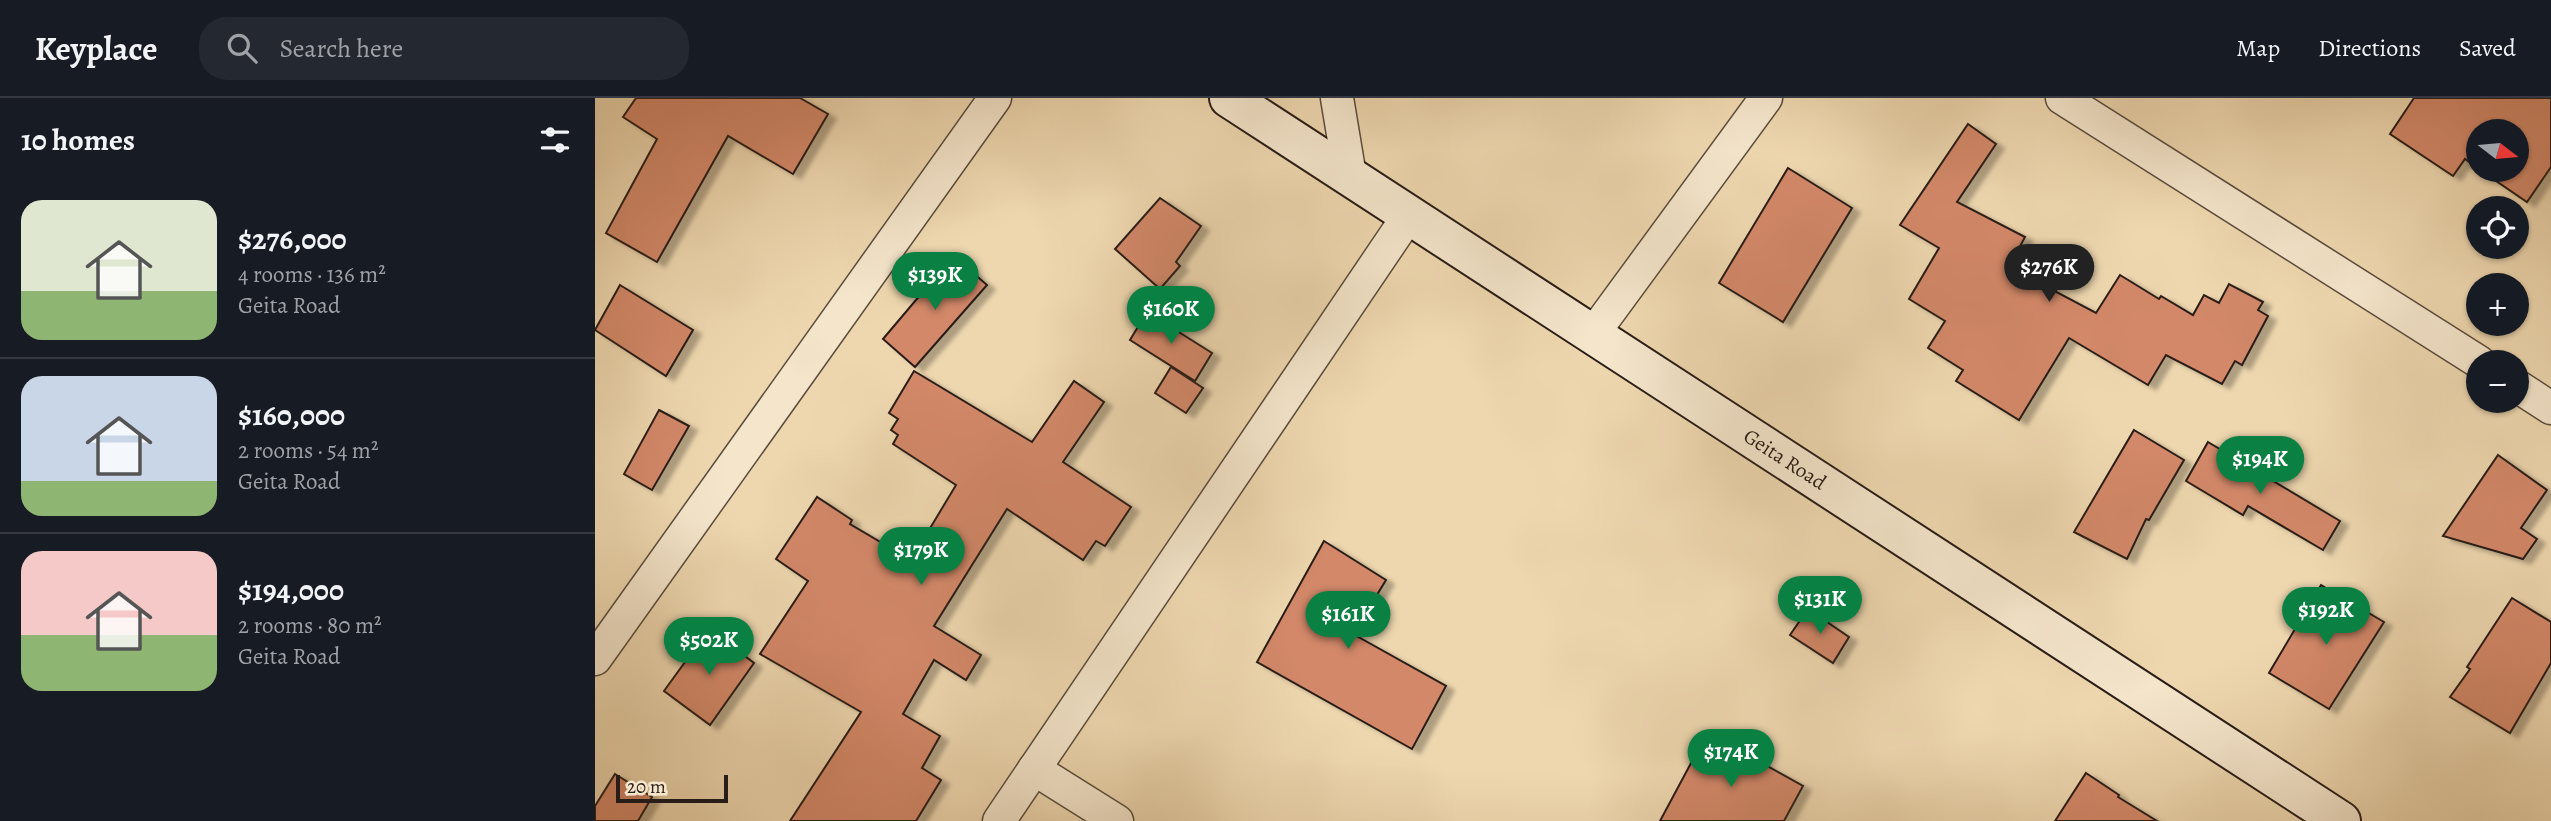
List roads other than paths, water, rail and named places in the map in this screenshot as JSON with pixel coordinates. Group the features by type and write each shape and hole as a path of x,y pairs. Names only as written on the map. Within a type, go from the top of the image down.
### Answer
{"main road":[{"name":"Geita Road","path":"1229,98 2341,821"}],"street":[{"path":"595,659 995,98"},
{"path":"1337,98 1350,176"},
{"path":"1593,334 1766,98"},
{"path":"2062,98 2466,354"},
{"path":"999,821 1409,215"},
{"path":"2529,394 2551,408"},
{"path":"1034,769 1117,821"}]}
